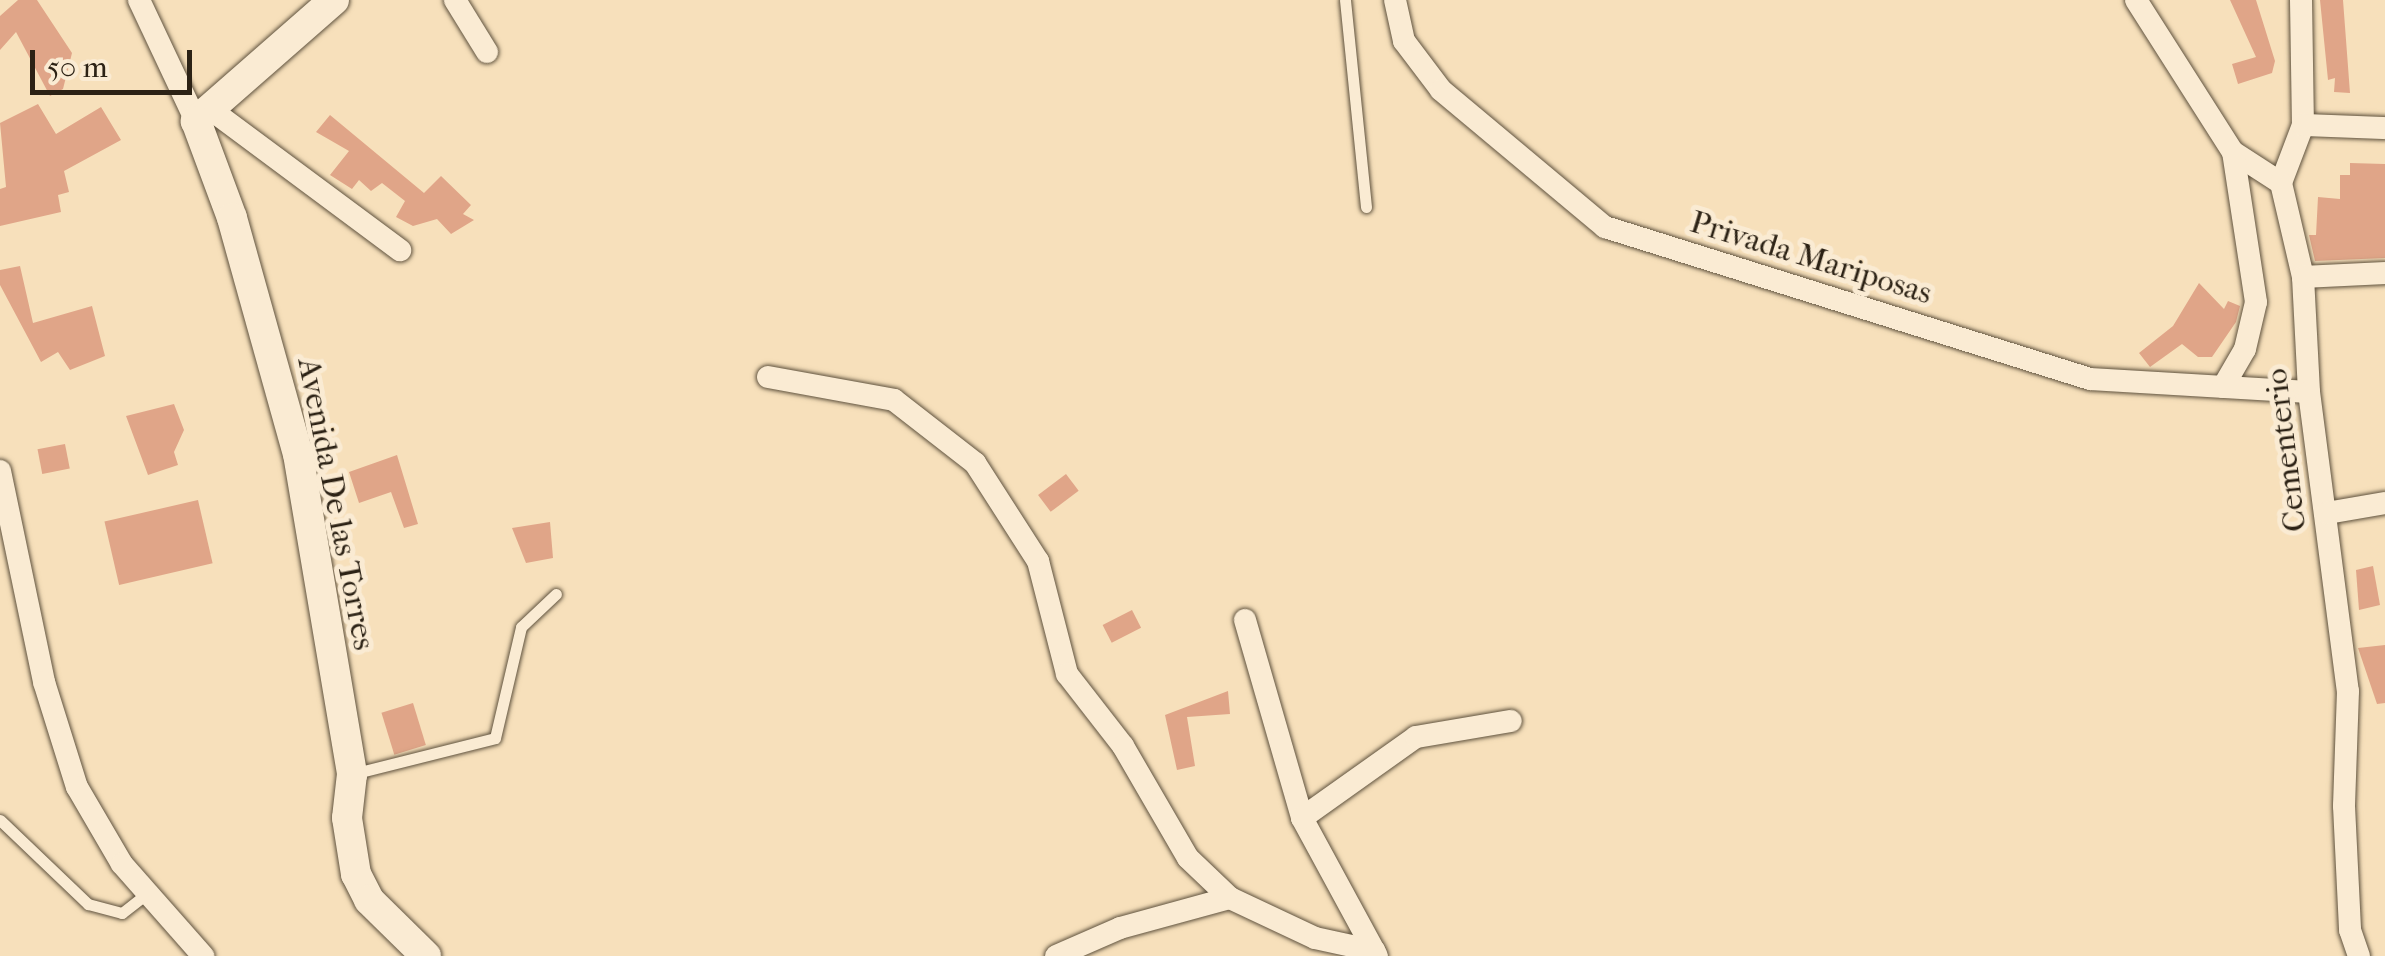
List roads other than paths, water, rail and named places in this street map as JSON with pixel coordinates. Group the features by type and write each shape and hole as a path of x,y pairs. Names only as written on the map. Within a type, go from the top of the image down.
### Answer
{"street":[{"name":"Avenida De las Torres","path":"139,0 203,115 282,385 352,774 347,818 362,889 426,956"},
{"path":"334,0 203,115 400,250"},
{"path":"455,0 487,52"},
{"name":"Privada Mariposas","path":"1395,0 1404,41 1441,90 1605,228 2090,379 2309,392"},
{"path":"2136,0 2233,152 2256,302 2245,350 2224,387"},
{"path":"2233,152 2280,183 2303,124 2301,0"},
{"path":"2303,124 2385,128"},
{"name":"Cementerio","path":"2280,183 2303,277 2309,392 2348,691 2344,806 2350,930 2359,956"},
{"path":"2303,277 2385,273"},
{"path":"768,377 894,400 996,485 1038,560 1066,674 1123,746 1164,828 1230,898 1315,938 1376,954"},
{"path":"0,471 59,742 98,825 148,893 203,956"},
{"path":"2326,512 2385,503"},
{"path":"1245,620 1302,818 1376,954"},
{"path":"1302,818 1416,737 1511,721"},
{"path":"1056,956 1120,928 1230,898"}],"lane":[{"path":"1345,0 1366,207"},
{"path":"352,774 495,738 521,627 556,594"},
{"path":"0,820 88,904 122,913 148,893"}]}
